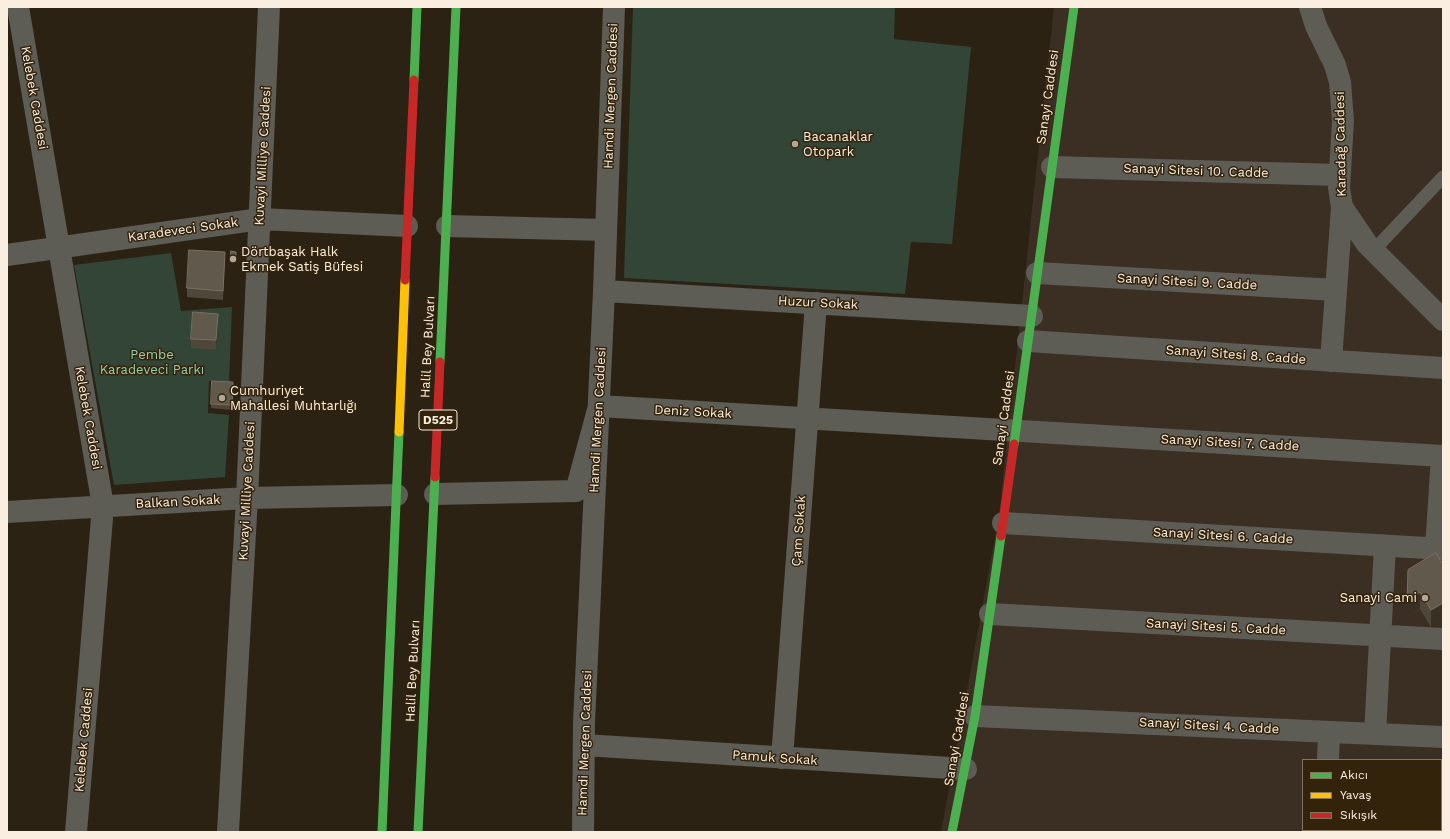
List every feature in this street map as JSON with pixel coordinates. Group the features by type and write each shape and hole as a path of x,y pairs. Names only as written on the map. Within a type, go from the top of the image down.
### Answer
{"main road":[{"name":"Halil Bey Bulvarı","path":"382,832 417,7"},
{"name":"Halil Bey Bulvarı","path":"418,832 435,494 456,7"},
{"name":"Sanayi Caddesi","path":"952,832 966,769 975,716 1074,7"}],"street":[{"name":"Kelebek Caddesi","path":"18,7 103,506 76,832"},
{"name":"Kuvayi Milliye Caddesi","path":"228,832 270,7"},
{"name":"Hamdi Mergen Caddesi","path":"583,832 584,745 604,291 614,7"},
{"name":"Karadağ Caddesi","path":"1310,7 1316,26 1335,65 1340,82 1343,121 1339,188 1342,207 1353,225 1374,250 1443,320"},
{"name":"Sanayi Sitesi 10. Cadde","path":"1052,167 1340,175"},
{"path":"1331,361 1342,207"},
{"name":"Karadeveci Sokak","path":"7,255 260,219 407,226"},
{"path":"447,226 606,230"},
{"name":"Sanayi Sitesi 9. Cadde","path":"1037,273 1336,290"},
{"name":"Huzur Sokak","path":"604,291 1032,316"},
{"name":"Çam Sokak","path":"782,758 816,303"},
{"name":"Sanayi Sitesi 8. Cadde","path":"1028,341 1443,368"},
{"path":"435,494 576,491 599,406"},
{"name":"Deniz Sokak","path":"599,406 1016,430"},
{"name":"Sanayi Sitesi 7. Cadde","path":"1016,430 1443,456"},
{"path":"1440,549 1443,456"},
{"name":"Balkan Sokak","path":"7,512 246,498 397,495"},
{"name":"Sanayi Sitesi 6. Cadde","path":"1003,523 1440,549"},
{"path":"1375,734 1385,546"},
{"name":"Sanayi Sitesi 5. Cadde","path":"990,614 1443,639"},
{"name":"Sanayi Sitesi 4. Cadde","path":"975,716 1443,737"},
{"path":"1328,759 1329,732"},
{"name":"Pamuk Sokak","path":"584,745 966,769"}],"lane":[{"path":"1374,250 1443,177"}],"shaded area":[{"path":"1054,7 1443,7 1443,832 941,832 999,515"}],"green space":[{"name":"Bacanaklar Otopark","path":"633,7 895,7 894,39 971,47 952,244 911,242 905,294 624,278"},
{"name":"Pembe Karadeveci Parkı","path":"171,253 181,311 232,307 229,382 209,381 208,413 229,415 225,477 114,485 74,265"}],"building":[{"path":"189,250 225,252 223,291 187,288"},
{"path":"231,251 236,252 236,257 231,256"},
{"path":"193,312 218,314 216,340 191,339"},
{"name":"Cumhuriyet Mahallesi Muhtarlığı","path":"212,381 233,382 232,405 211,404"},
{"path":"1436,553 1443,564 1443,603 1431,610 1420,592 1407,600 1408,570"}],"traffic: fast":[{"path":"414,80 417,7"},
{"path":"440,362 456,7"},
{"path":"1014,444 1074,7"},
{"path":"382,832 399,432"},
{"path":"418,832 435,477"},
{"path":"952,832 975,716 1001,536"}],"traffic: slow":[{"path":"399,432 405,280"}],"traffic: jam":[{"path":"405,280 414,80"},
{"path":"435,477 440,362"},
{"path":"1001,536 1014,444"}],"place":[{"name":"Bacanaklar Otopark","path":"795,144"},
{"name":"Dörtbaşak Halk Ekmek Satiş Büfesi","path":"233,259"},
{"name":"Cumhuriyet Mahallesi Muhtarlığı","path":"222,398"},
{"name":"Sanayi Cami","path":"1425,598"}]}
